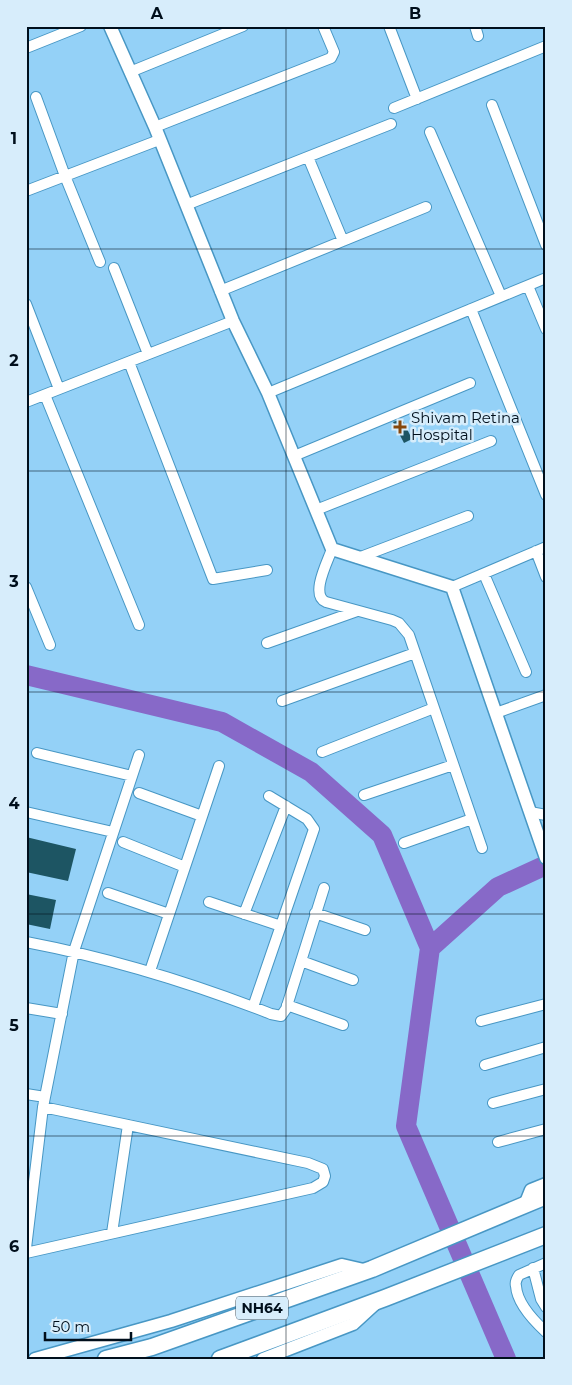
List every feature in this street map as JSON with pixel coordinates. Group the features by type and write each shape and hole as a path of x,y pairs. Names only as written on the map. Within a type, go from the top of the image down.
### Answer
{"highway":[{"name":"NH64","path":"106,1359 152,1347 370,1270 546,1196"},
{"name":"NH64","path":"220,1359 382,1299 546,1235"}],"street":[{"path":"26,48 81,26"},
{"path":"110,26 157,133 220,291 268,393 332,549 319,585 318,595 326,602 400,624 409,635 482,848"},
{"path":"130,72 242,26"},
{"path":"26,190 65,176 157,133 330,58 334,52 323,26"},
{"path":"389,26 418,99"},
{"path":"394,108 546,46"},
{"path":"36,97 65,176 100,262"},
{"path":"492,105 546,245"},
{"path":"186,206 391,124"},
{"path":"430,132 501,296"},
{"path":"308,157 343,241"},
{"path":"220,291 426,207"},
{"path":"114,268 148,354"},
{"path":"268,393 546,278"},
{"path":"528,286 546,329"},
{"path":"26,304 59,389"},
{"path":"471,309 546,495"},
{"path":"26,402 233,321"},
{"path":"128,362 213,579 266,570"},
{"path":"294,456 470,384"},
{"path":"45,395 139,625"},
{"path":"316,510 491,441"},
{"path":"358,558 468,516"},
{"path":"332,549 452,587 546,547"},
{"path":"536,551 546,577"},
{"path":"484,574 526,672"},
{"path":"26,587 50,645"},
{"path":"452,587 546,858"},
{"path":"267,643 357,611"},
{"path":"282,701 415,653"},
{"path":"496,713 546,695"},
{"path":"322,752 434,708"},
{"path":"37,753 132,776"},
{"path":"26,1248 44,1102 74,951 139,755"},
{"path":"364,795 453,765"},
{"path":"150,972 219,766"},
{"path":"140,792 202,816"},
{"path":"253,1007 314,830 307,819 269,796"},
{"path":"244,914 286,806"},
{"path":"26,812 114,832"},
{"path":"532,816 546,816"},
{"path":"404,843 472,819"},
{"path":"123,842 185,867"},
{"path":"26,942 74,951 150,972 281,1016 287,1005 324,888"},
{"path":"108,893 169,914"},
{"path":"209,902 281,926"},
{"path":"315,914 365,930"},
{"path":"301,961 353,980"},
{"path":"481,1022 546,1004"},
{"path":"287,1005 343,1024"},
{"path":"26,1008 62,1014"},
{"path":"485,1065 546,1047"},
{"path":"493,1103 546,1089"},
{"path":"26,1094 44,1102 128,1125 308,1163 323,1169 325,1176 323,1182 313,1188 26,1253"},
{"path":"112,1233 128,1125"},
{"path":"498,1142 546,1129"},
{"path":"525,1205 531,1190 546,1184"},
{"path":"546,1263 518,1275 515,1285 520,1301 538,1325 546,1332"},
{"path":"35,1359 171,1321 342,1265 370,1270"},
{"path":"533,1268 541,1299 546,1307"},
{"path":"263,1359 354,1324 382,1299"}],"building":[{"path":"402,419 412,439 404,443 393,422"},
{"path":"26,837 76,849 68,881 26,872"},
{"path":"26,894 56,900 50,929 26,924"}],"waterway":[{"path":"26,675 222,722 311,772 382,835 430,948"},
{"path":"506,1359 406,1126 430,948 498,887 546,865"}],"place":[{"name":"Shivam Retina Hospital","path":"400,427"}]}
